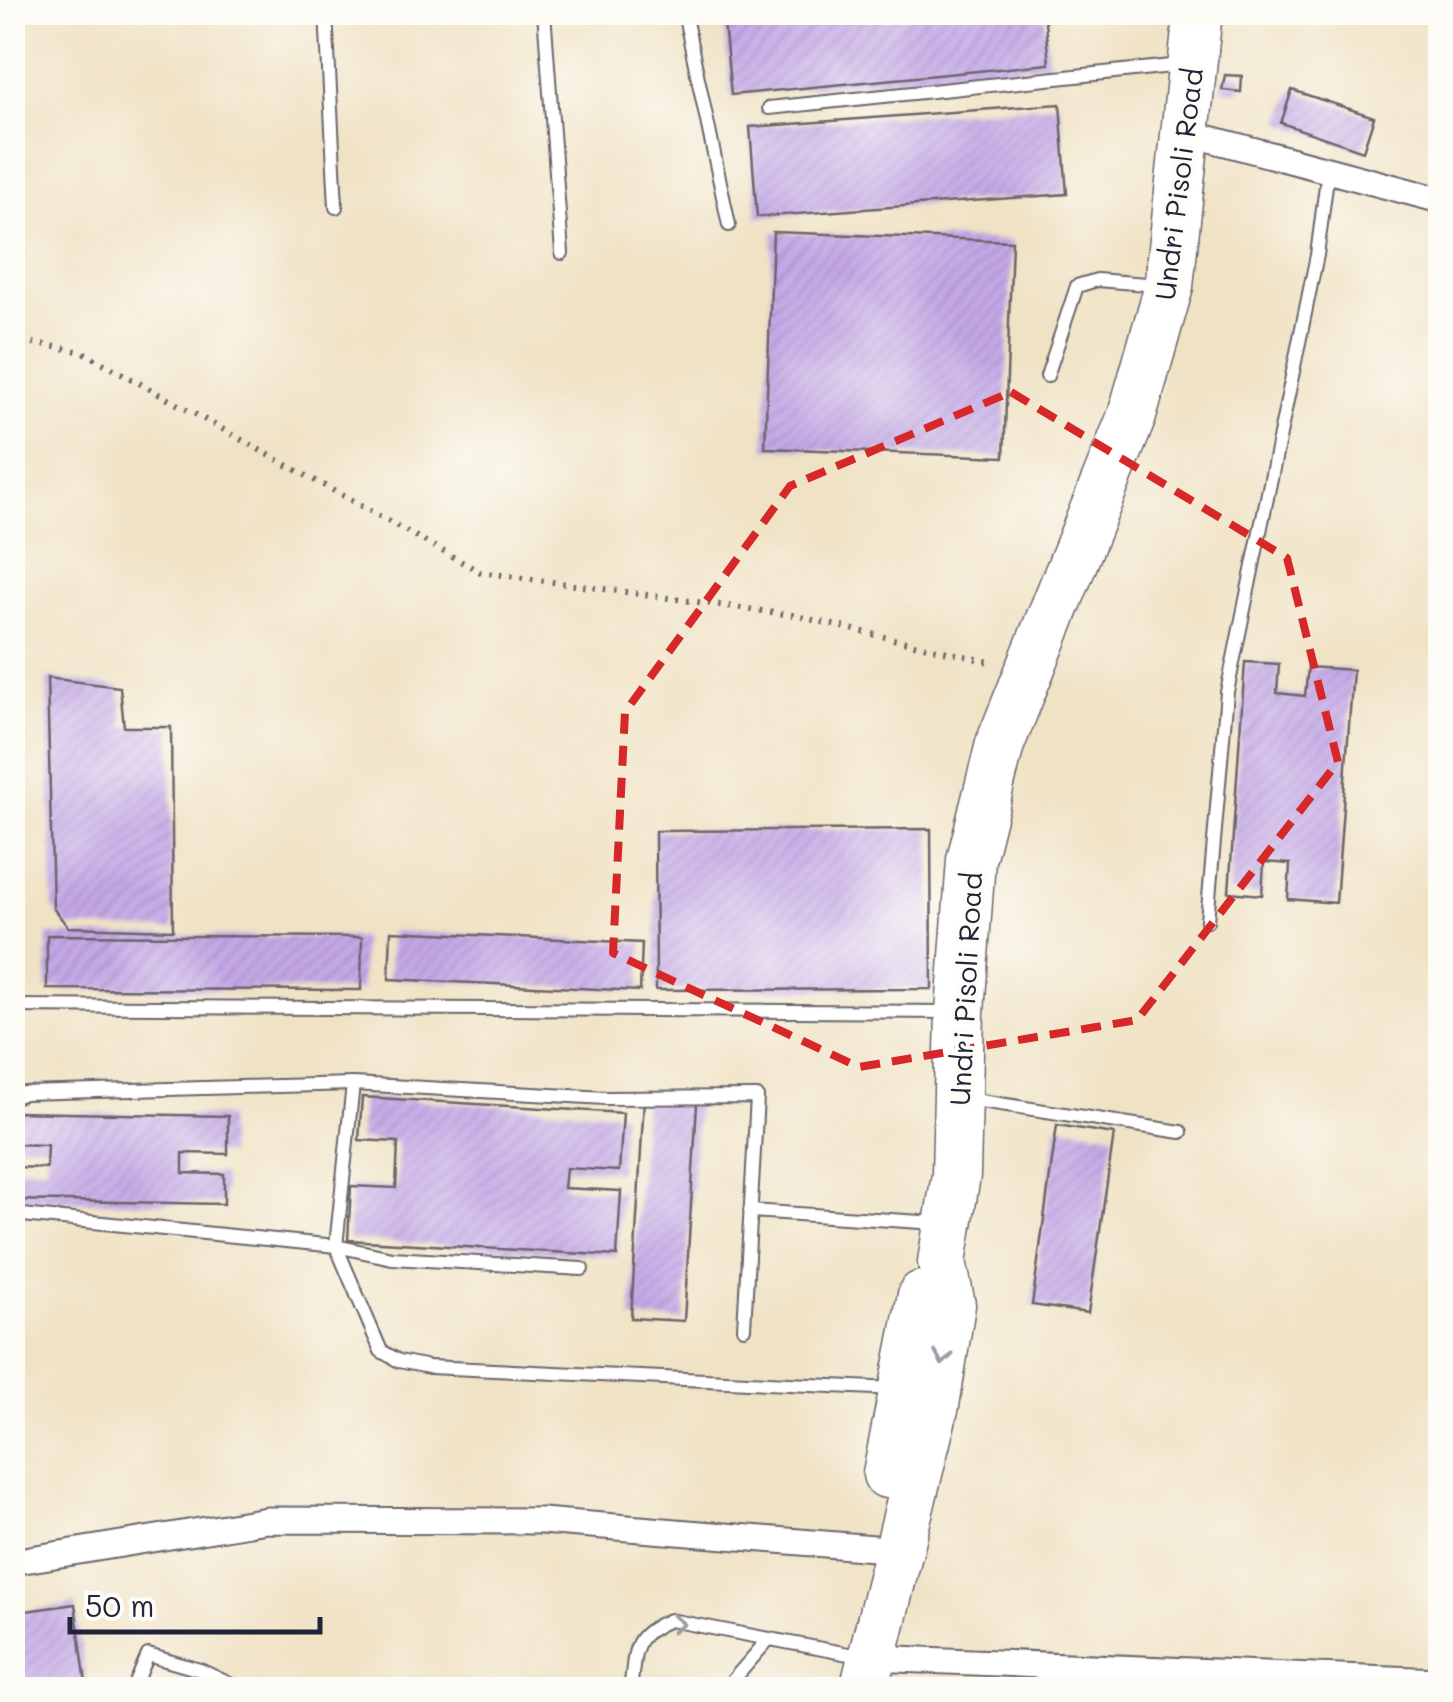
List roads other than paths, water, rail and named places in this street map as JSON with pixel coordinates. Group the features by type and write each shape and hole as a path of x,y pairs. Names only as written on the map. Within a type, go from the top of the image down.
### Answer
{"highway":[{"name":"Undri Pisoli Road","path":"855,1673 885,1549 935,1405 952,1304 946,1243 960,1098 960,1012 971,860 1000,744 1132,416 1170,286 1198,12"},
{"path":"885,1549 904,1390 921,1296 946,1243"}],"street":[{"path":"1188,133 1328,167 1440,200"},
{"path":"12,1562 268,1520 542,1521 885,1549"},
{"path":"855,1673 1433,1684"}],"lane":[{"path":"326,12 336,207"},
{"path":"544,12 562,253"},
{"path":"684,12 729,225"},
{"path":"769,108 1194,64"},
{"path":"1206,920 1227,692 1318,255 1328,167"},
{"path":"1047,376 1077,286 1096,280 1170,286"},
{"path":"12,1006 960,1012"},
{"path":"12,1098 24,1093 353,1084 606,1098 758,1097 744,1328"},
{"path":"353,1084 336,1246 381,1351 398,1361 429,1366 904,1390"},
{"path":"960,1098 1181,1132"},
{"path":"750,1211 946,1243"},
{"path":"12,1214 336,1246 392,1258 582,1269"},
{"path":"630,1690 637,1640 647,1629 670,1620 768,1640 855,1673"},
{"path":"732,1690 734,1678 768,1640"},
{"path":"133,1690 148,1655 200,1670 242,1690"}]}
